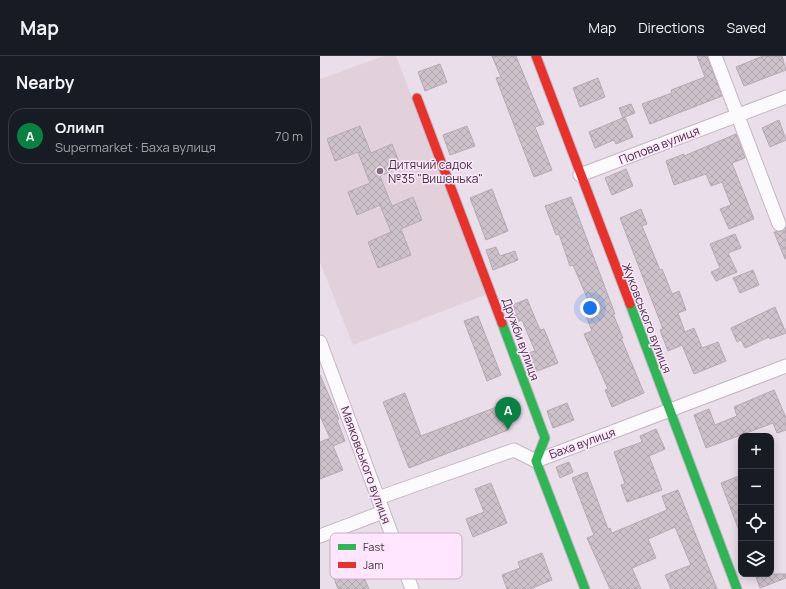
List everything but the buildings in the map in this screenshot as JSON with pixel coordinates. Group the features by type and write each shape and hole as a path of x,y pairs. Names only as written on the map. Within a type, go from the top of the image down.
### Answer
{"street":[{"name":"Жуковського вулиця","path":"536,56 737,589"},
{"path":"715,56 779,224"},
{"name":"Попова вулиця","path":"580,175 786,97"},
{"name":"Дружби вулиця","path":"417,98 545,438 536,461"},
{"name":"Маяковського вулиця","path":"320,342 391,533"},
{"name":"Баха вулиця","path":"378,498 514,450 536,461 786,366"},
{"path":"536,461 585,589"},
{"path":"320,536 383,512"},
{"name":"Маяковського вулиця","path":"408,579 412,589"}],"shaded area":[{"name":"Дитячий садок №35 \"Вишенька\"","path":"384,56 396,56 488,294 353,345 320,262 320,79"}],"traffic: fast":[{"path":"630,304 737,589"},
{"path":"502,323 545,438 536,461 585,589"}],"traffic: jam":[{"path":"536,56 630,304"},
{"path":"417,98 502,323"}],"place":[{"name":"Дитячий садок №35 \"Вишенька\"","path":"380,171"},
{"name":"Олимп","path":"508,430"}]}
